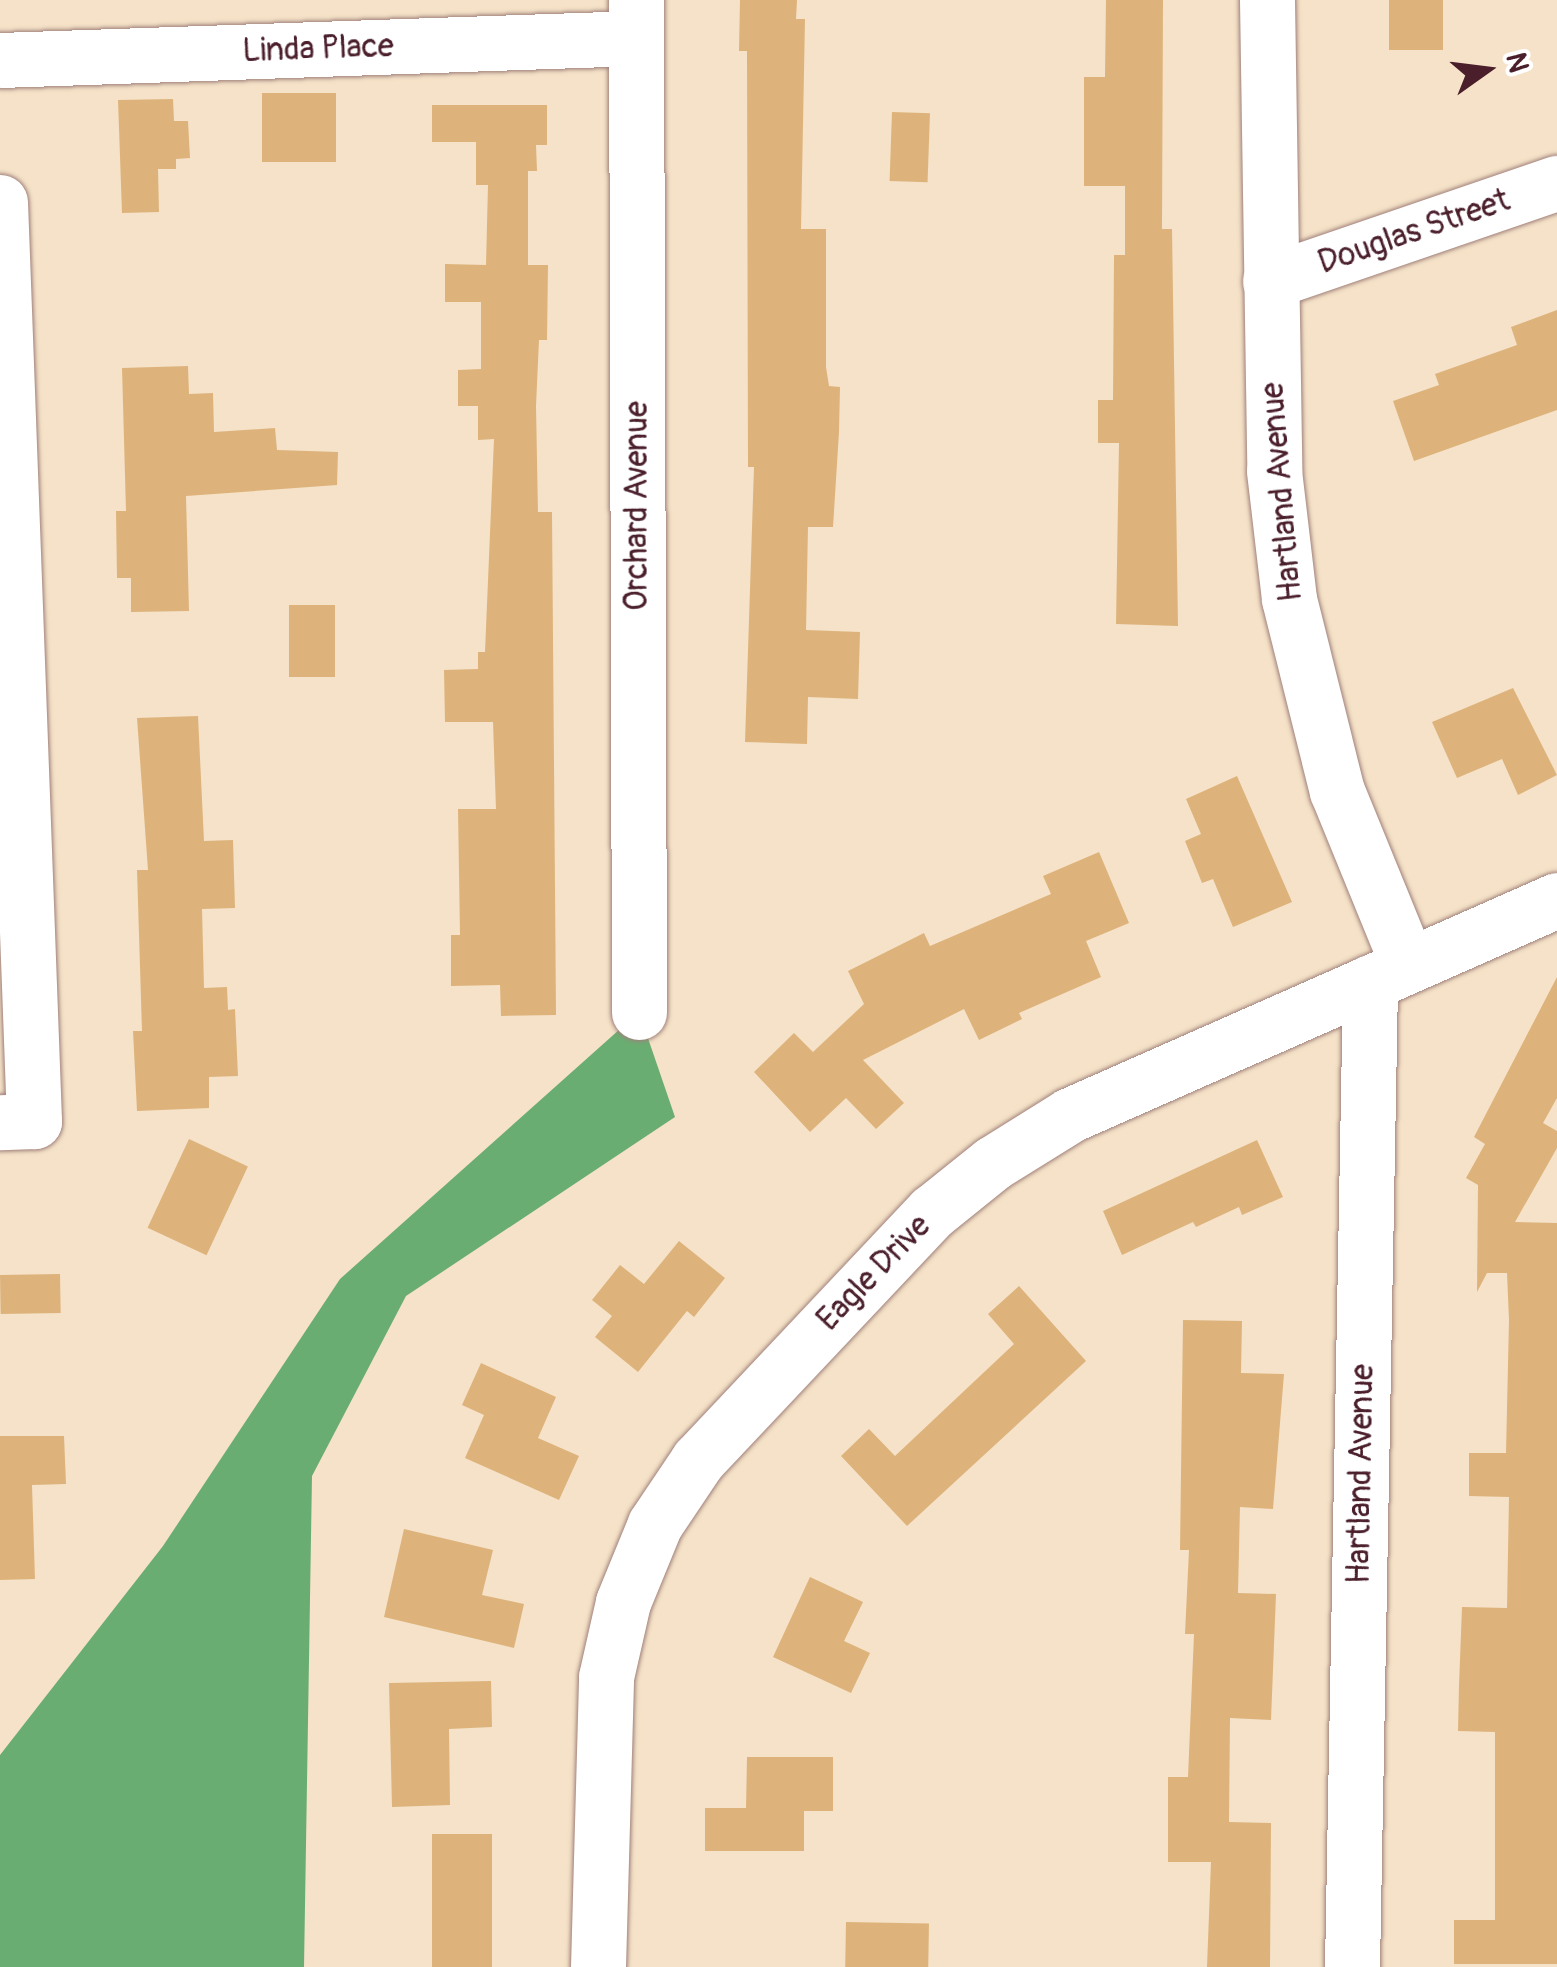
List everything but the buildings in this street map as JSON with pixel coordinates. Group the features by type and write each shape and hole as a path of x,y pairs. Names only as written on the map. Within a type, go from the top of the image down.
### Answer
{"street":[{"name":"Hartland Avenue","path":"1267,0 1274,471 1289,598 1389,974 1352,1967"},
{"name":"Linda Place","path":"0,60 636,19"},
{"name":"Orchard Avenue","path":"636,19 639,1012"},
{"name":"Douglas Street","path":"1270,281 1557,183"},
{"path":"0,202 12,832 34,1121 0,1122"},
{"name":"Eagle Drive","path":"598,1967 606,1676 622,1602 655,1524 698,1460 932,1212 992,1162 1070,1115 1557,900"}],"green space":[{"path":"639,1012 675,1117 406,1296 312,1476 304,1967 0,1967 0,1755 163,1546 340,1279"}]}
